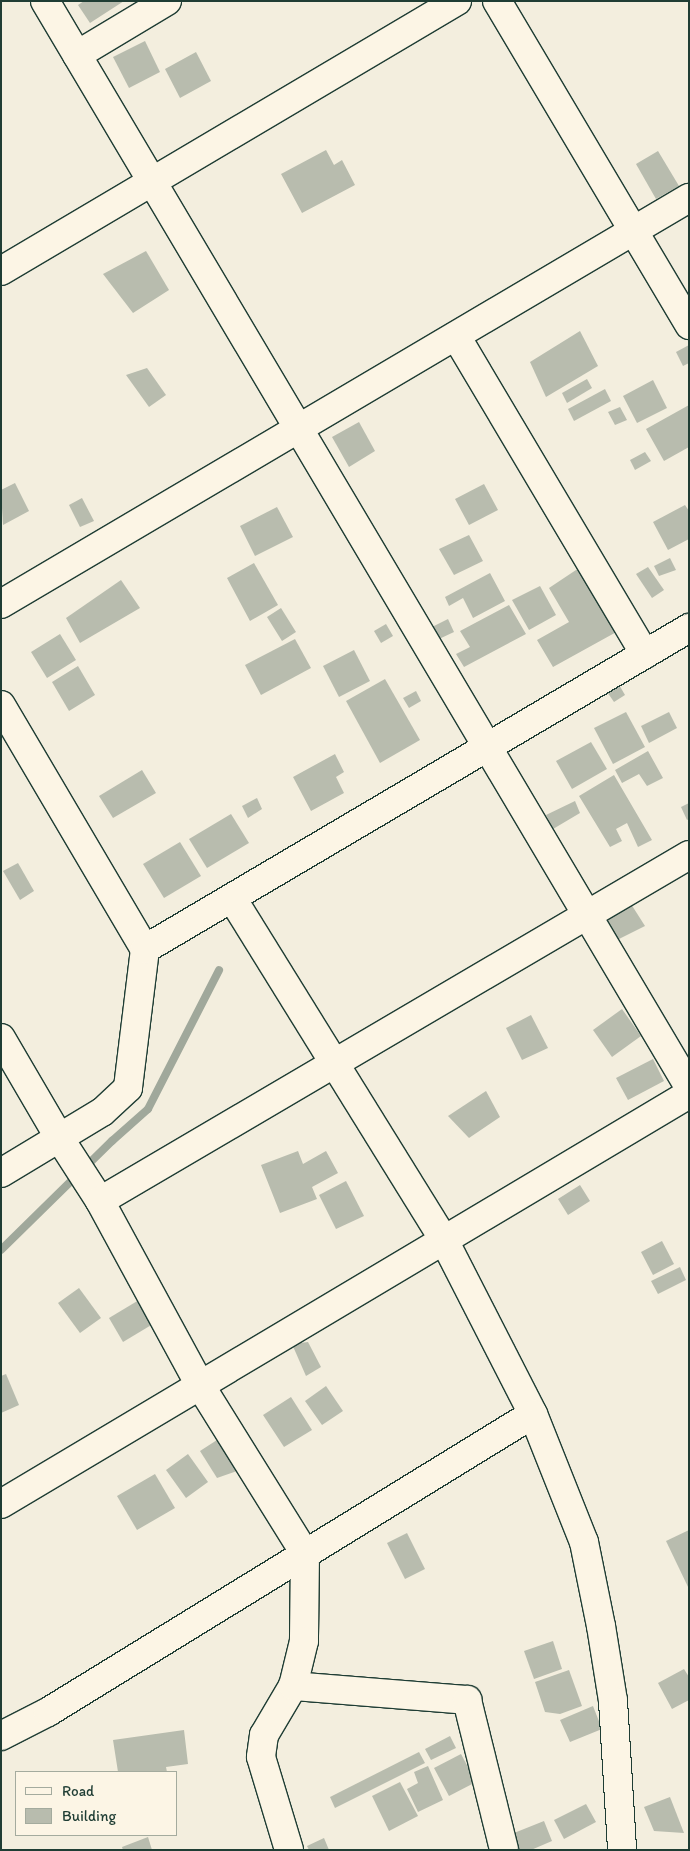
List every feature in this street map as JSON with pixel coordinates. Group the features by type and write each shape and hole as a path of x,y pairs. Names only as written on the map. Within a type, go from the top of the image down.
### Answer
{"street":[{"path":"46,1 689,1087"},
{"path":"77,55 167,1"},
{"path":"1,271 457,1"},
{"path":"496,1 689,325"},
{"path":"1,604 299,430 689,198"},
{"path":"456,336 645,654"},
{"path":"145,949 689,628"},
{"path":"1,705 145,949 128,1088 102,1112 1,1173"},
{"path":"100,1201 689,855"},
{"path":"232,898 444,1240 533,1414 584,1542 601,1626 613,1701 622,1850"},
{"path":"1,1038 60,1139 100,1201 200,1385 305,1554 304,1641 293,1686 264,1735 261,1757 288,1850"},
{"path":"1,1504 689,1094"},
{"path":"1,1736 48,1712 533,1414"},
{"path":"293,1686 468,1700 504,1850"}],"building":[{"path":"84,1 124,1 90,23 78,5"},
{"path":"145,41 160,72 129,88 113,57"},
{"path":"196,52 211,81 180,98 165,69"},
{"path":"326,150 334,165 342,160 355,185 302,213 281,174"},
{"path":"658,151 679,186 656,199 636,164"},
{"path":"146,251 169,290 133,313 103,274"},
{"path":"580,331 598,366 546,397 530,362"},
{"path":"689,345 689,363 683,366 676,352"},
{"path":"147,368 166,395 149,407 126,375"},
{"path":"587,379 592,388 567,403 562,393"},
{"path":"653,380 667,408 637,423 623,396"},
{"path":"605,389 611,401 574,421 568,409"},
{"path":"689,405 689,447 664,461 646,429"},
{"path":"620,407 627,420 615,425 608,412"},
{"path":"359,422 375,451 349,467 332,437"},
{"path":"645,452 651,461 635,470 630,460"},
{"path":"15,483 29,511 3,525 1,490"},
{"path":"484,484 498,510 469,525 455,499"},
{"path":"82,498 94,521 80,527 69,505"},
{"path":"685,505 689,511 689,539 668,550 653,522"},
{"path":"277,507 293,537 255,556 240,526"},
{"path":"469,535 483,561 454,575 439,549"},
{"path":"670,558 676,570 659,576 654,566"},
{"path":"254,563 278,605 250,621 227,578"},
{"path":"582,566 620,630 553,667 537,640 569,622 549,588"},
{"path":"648,567 664,590 652,598 636,574"},
{"path":"490,573 505,601 473,618 463,598 449,606 445,597"},
{"path":"121,580 140,608 80,643 66,618"},
{"path":"540,586 556,615 529,630 512,600"},
{"path":"509,605 526,634 464,667 456,654 470,647 460,631"},
{"path":"281,608 296,632 282,641 267,617"},
{"path":"448,619 454,632 439,639 432,627"},
{"path":"386,624 393,636 381,643 374,631"},
{"path":"60,634 76,660 47,678 31,652"},
{"path":"295,639 311,668 261,695 245,665"},
{"path":"354,650 370,681 339,697 323,666"},
{"path":"78,666 95,695 69,711 52,682"},
{"path":"385,679 420,740 380,763 346,701"},
{"path":"618,683 625,695 614,702 605,689"},
{"path":"416,691 421,701 409,708 403,698"},
{"path":"626,712 645,747 613,764 594,728"},
{"path":"669,712 677,728 649,743 641,726"},
{"path":"591,742 607,769 572,789 556,761"},
{"path":"648,751 663,778 647,786 639,774 622,783 615,770"},
{"path":"335,754 344,772 336,777 344,793 311,811 293,777"},
{"path":"142,770 156,793 113,818 99,796"},
{"path":"614,775 652,840 638,847 627,823 616,829 622,841 610,847 579,796"},
{"path":"257,798 262,809 248,818 242,806"},
{"path":"575,801 580,813 553,829 546,815"},
{"path":"689,803 689,819 687,820 681,807"},
{"path":"231,814 249,843 207,868 189,839"},
{"path":"180,842 201,876 164,898 143,864"},
{"path":"18,863 34,891 20,900 3,871"},
{"path":"631,904 645,926 617,940 604,916"},
{"path":"622,1009 641,1036 612,1057 593,1030"},
{"path":"531,1015 548,1048 522,1060 506,1028"},
{"path":"653,1059 664,1081 628,1100 616,1078"},
{"path":"486,1091 500,1117 469,1138 448,1116"},
{"path":"298,1151 303,1164 326,1151 338,1173 312,1187 317,1199 280,1213 261,1165"},
{"path":"346,1181 364,1216 336,1229 319,1195"},
{"path":"580,1185 590,1201 568,1215 558,1199"},
{"path":"662,1241 674,1264 653,1275 641,1252"},
{"path":"680,1267 686,1280 658,1294 651,1281"},
{"path":"79,1288 101,1318 80,1333 58,1303"},
{"path":"139,1300 163,1318 123,1342 109,1318"},
{"path":"308,1342 321,1367 306,1376 292,1344"},
{"path":"6,1374 19,1405 1,1413 1,1376"},
{"path":"326,1386 343,1411 322,1425 305,1401"},
{"path":"291,1397 312,1430 284,1447 263,1415"},
{"path":"217,1440 237,1471 217,1478 200,1451"},
{"path":"188,1454 208,1482 186,1498 166,1470"},
{"path":"155,1474 175,1508 137,1530 117,1496"},
{"path":"689,1530 689,1589 666,1541"},
{"path":"407,1533 425,1569 405,1579 387,1543"},
{"path":"553,1641 562,1669 534,1679 524,1651"},
{"path":"684,1669 689,1677 689,1700 672,1709 658,1683"},
{"path":"569,1670 582,1706 560,1714 545,1712 535,1682"},
{"path":"593,1706 602,1729 570,1742 560,1720"},
{"path":"184,1730 188,1764 166,1767 167,1771 118,1771 113,1740"},
{"path":"450,1736 456,1748 431,1760 425,1749"},
{"path":"419,1752 425,1763 335,1808 330,1797"},
{"path":"461,1754 476,1782 449,1796 434,1768"},
{"path":"428,1766 443,1800 418,1812 407,1789 418,1783 414,1772"},
{"path":"400,1782 418,1816 389,1831 372,1796"},
{"path":"670,1797 684,1833 654,1831 644,1807"},
{"path":"586,1804 596,1822 564,1839 554,1820"},
{"path":"544,1821 552,1841 531,1850 515,1850 509,1835"},
{"path":"148,1837 152,1850 123,1850 122,1847"},
{"path":"324,1838 329,1850 309,1850 307,1846"}],"waterway":[{"path":"1,1250 112,1141 148,1109 219,970"}]}
